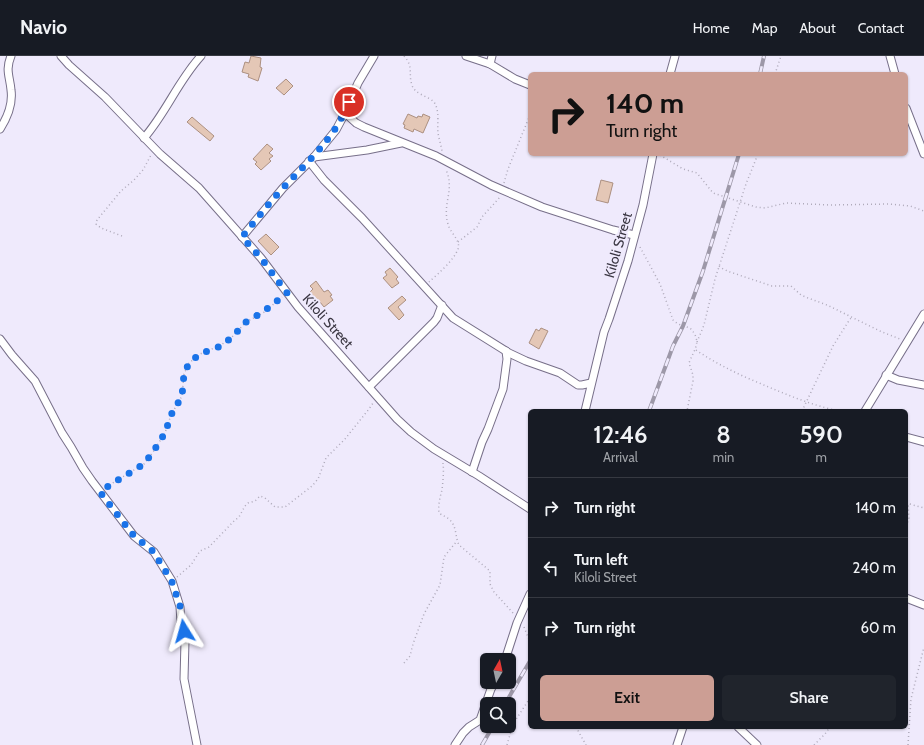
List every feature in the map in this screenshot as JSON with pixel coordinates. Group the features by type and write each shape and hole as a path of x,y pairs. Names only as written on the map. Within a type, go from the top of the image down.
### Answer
{"street":[{"path":"0,129 10,108 12,97 8,72 11,56"},
{"name":"Kiloli Street","path":"61,56 105,97 144,138 199,188 261,258 287,293 404,426 440,453 528,508"},
{"path":"144,138 155,125 201,56"},
{"path":"242,237 283,188 336,130 358,83 374,56"},
{"path":"466,56 490,64 515,79 528,84"},
{"path":"490,64 492,56"},
{"path":"671,72 675,56"},
{"path":"890,56 894,72"},
{"path":"345,113 356,123 444,160 504,191 554,211 634,235"},
{"path":"908,113 924,154"},
{"path":"311,159 401,143"},
{"name":"Kiloli Street","path":"585,409 604,332 626,266 643,206 653,156"},
{"path":"311,159 324,180 425,286 453,318 506,351 526,361 560,373 578,385 591,383"},
{"path":"369,387 434,322 442,305"},
{"path":"866,409 924,314"},
{"path":"0,339 12,356 35,381 62,433 83,468 100,492 134,536 154,552 172,581 180,606 181,622 185,641 184,680 197,745"},
{"path":"472,472 482,442 504,389 507,360 506,351"},
{"path":"886,375 898,380 924,385"},
{"path":"908,438 924,442"},
{"path":"507,653 528,599"},
{"path":"908,599 924,605"},
{"path":"455,745 463,733 480,720 491,689"},
{"path":"677,745 682,729"},
{"path":"740,729 757,745"}],"path":[{"path":"404,56 410,66 412,86 433,102 436,108 438,115 439,139 449,182 445,208 447,224 458,242 459,247 455,254 425,286"},
{"path":"776,72 781,56"},
{"path":"458,242 477,227 484,215 504,191 508,169 528,120"},
{"path":"122,236 101,228 96,224 97,220 121,191 143,170 154,147"},
{"path":"662,156 683,168 697,173 713,193 756,207 765,208 786,203 830,205 889,204 910,206 924,211"},
{"path":"687,409 693,380 693,375 689,364 696,350 697,342 704,325 715,279 740,201 757,156"},
{"path":"634,235 660,284 673,320 678,324 690,328 695,334 697,342"},
{"path":"719,266 730,272 772,286 791,286 801,295 827,305 882,332 907,341"},
{"path":"100,492 148,460 165,433 171,415 182,396 184,374 189,363 200,354 221,346 246,322 263,312 287,293"},
{"path":"803,409 833,346 848,322 853,317"},
{"path":"696,350 717,364 739,374 806,402 830,409"},
{"path":"172,581 191,565 200,551 210,547 239,517 243,508 248,503 253,502 260,496 265,498 275,507 282,508 308,490 318,479 326,458 345,439 369,409 373,403 374,393"},
{"path":"440,453 444,467 438,509 439,513 451,521 454,525 457,541 466,551 490,571 490,584 494,592 510,608 518,622 525,629 528,637"},
{"path":"908,504 924,508"},
{"path":"908,512 908,521"},
{"path":"404,663 410,656 424,614 440,585 444,557 457,541"},
{"path":"908,745 910,710 924,647"},
{"path":"507,745 513,724 528,701"},
{"path":"577,729 586,745"},
{"path":"814,745 829,729"}],"building":[{"path":"251,56 261,58 260,67 262,68 258,81 248,77 249,74 242,72 245,62 249,63"},
{"path":"286,79 293,86 284,95 276,88"},
{"path":"408,114 417,118 418,116 422,117 423,114 430,117 423,133 414,129 413,132 404,128 405,125 403,124"},
{"path":"192,117 214,136 210,141 187,122"},
{"path":"267,144 273,149 269,153 273,156 269,159 271,161 261,170 255,164 257,162 253,159"},
{"path":"601,180 613,183 608,203 596,200"},
{"path":"266,234 279,247 271,255 258,241"},
{"path":"390,268 398,277 396,279 399,283 392,288 383,278 387,275 385,272"},
{"path":"316,281 324,292 328,290 332,295 330,296 333,300 324,307 320,302 317,304 310,292 313,289 310,286"},
{"path":"402,296 406,300 398,307 404,315 399,320 388,308"},
{"path":"541,328 548,331 539,349 529,343 536,329 539,331"}],"railway":[{"path":"760,72 764,56"},
{"path":"650,409 703,271 738,156"},
{"path":"509,697 528,664"},
{"path":"482,745 489,733"}],"route":[{"path":"184,631 181,622 180,606 171,579 167,575 154,552 134,536 100,492 148,460 165,433 171,415 182,396 184,374 189,363 200,354 221,346 246,322 275,304 287,293 261,258 242,237 283,188 314,156 336,130 349,102"}]}
